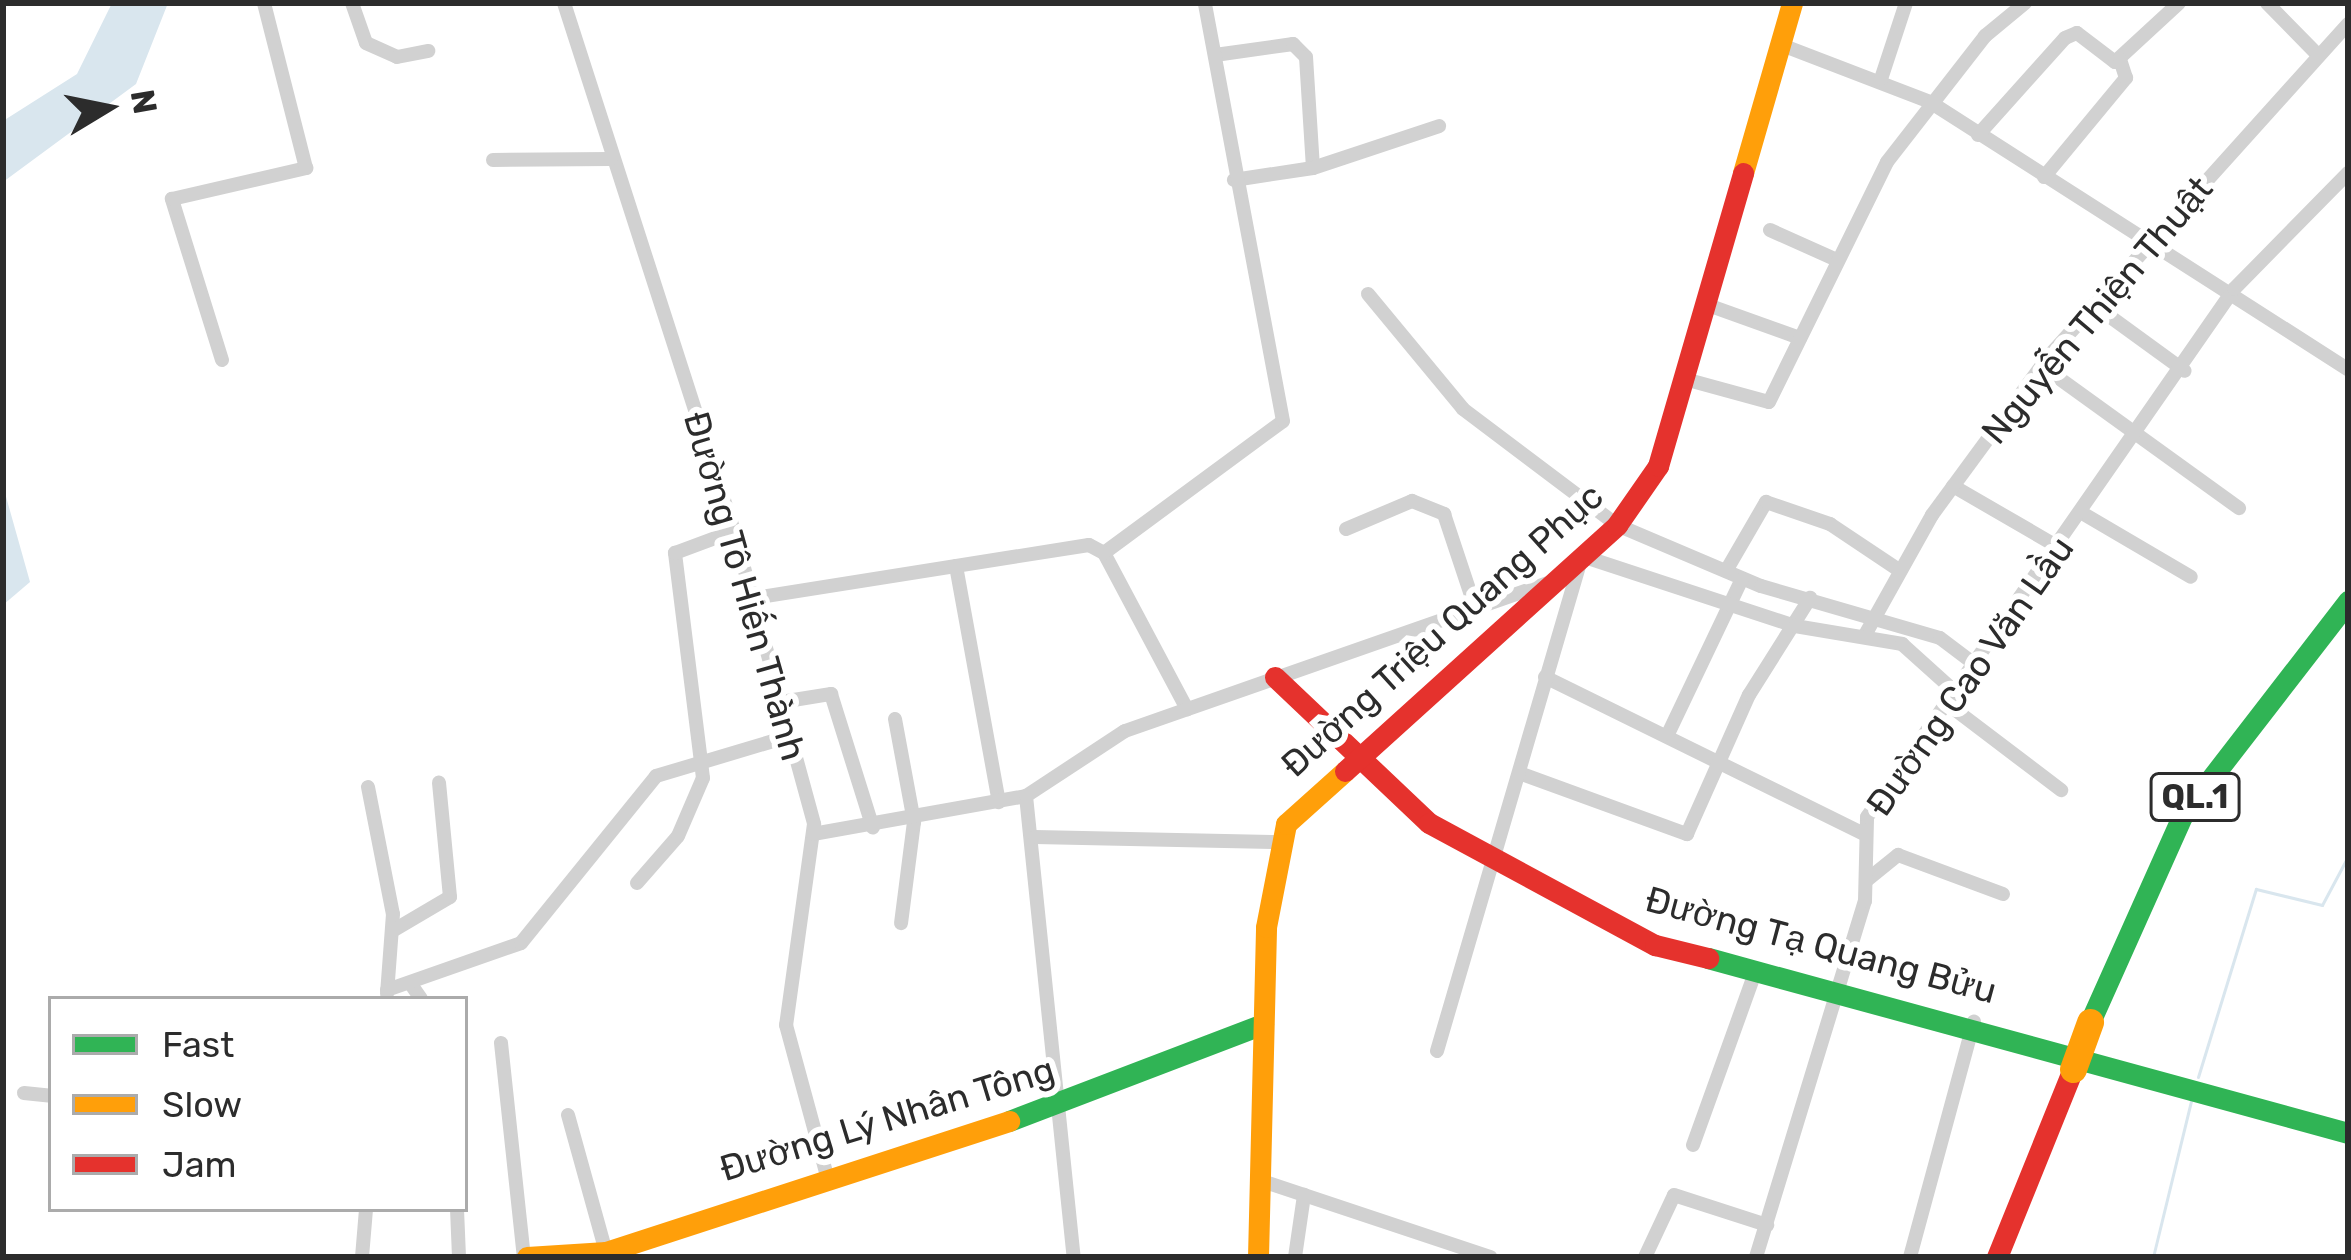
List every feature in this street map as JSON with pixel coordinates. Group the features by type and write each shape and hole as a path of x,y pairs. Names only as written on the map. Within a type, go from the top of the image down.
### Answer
{"main road":[{"name":"Đường Triệu Quang Phục","path":"1279,842 1351,755 1617,525 1658,466 1792,3"},
{"name":"QL.1","path":"1997,1257 2090,1022 2182,816 2348,601"},
{"name":"Đường Tạ Quang Bửu","path":"1275,677 1351,755 1493,863 1655,945 1974,1022 2348,1133"},
{"path":"1258,1257 1263,1024 1279,842"},
{"name":"Đường Lý Nhân Tông","path":"526,1257 606,1252 1060,1104 1263,1024"}],"street":[{"path":"222,360 172,199 306,168 264,3"},
{"path":"352,3 366,44 397,57 428,51"},
{"name":"Đường Tô Hiến Thành","path":"564,3 610,159 734,531 813,834 786,1025 828,1180"},
{"path":"1104,553 1283,422 1234,180 1205,3"},
{"path":"1881,79 1906,3"},
{"path":"1681,378 1764,405 1837,260 1930,102 2025,3"},
{"path":"1978,135 2071,35 2103,61 2120,59 2179,3"},
{"path":"2266,3 2318,54"},
{"name":"Nguyễn Thiện Thuật","path":"1865,635 1899,570 1954,486 2042,366 2150,240 2348,25"},
{"path":"1779,44 1881,79 1930,102 2044,177 2234,289 2348,369"},
{"path":"1215,55 1303,51 1313,167"},
{"path":"2044,177 2126,78 2120,59"},
{"path":"1234,180 1313,167 1439,126"},
{"path":"493,160 610,159"},
{"name":"Đường Cao Văn Lầu","path":"1756,1257 1867,880 1864,834 1971,661 2060,548 2134,436 2185,371 2234,289 2348,173"},
{"path":"1770,230 1837,260"},
{"path":"1368,294 1462,409 1617,525 1742,579 1873,616 1971,661"},
{"path":"1705,304 1800,338"},
{"path":"2094,305 2185,371"},
{"path":"2042,366 2239,508"},
{"path":"1954,486 2060,548"},
{"path":"1346,529 1412,501 1444,514 1475,607"},
{"path":"1726,571 1766,502 1830,524 1899,570"},
{"path":"2082,513 2191,577"},
{"path":"637,884 678,836 704,758 675,553 734,531"},
{"path":"754,598 1089,545 1104,553 1187,709"},
{"path":"1437,1052 1582,556 1795,626 1902,644 1949,696 2060,790"},
{"path":"956,566 998,802"},
{"path":"1668,734 1742,579"},
{"path":"813,834 914,822 1026,796 1072,756 1187,709 1552,581"},
{"path":"1519,772 1687,834 1721,760 1810,598"},
{"path":"1545,676 1864,834"},
{"path":"781,702 831,694 873,828"},
{"path":"895,719 914,822 901,922"},
{"path":"387,995 521,943 650,780 704,758 790,736"},
{"path":"394,930 450,897 440,782"},
{"path":"368,787 394,930 387,995"},
{"path":"1026,796 1035,837 1074,1257"},
{"path":"1035,837 1279,842"},
{"path":"1867,880 1898,855 2003,894"},
{"path":"1693,1145 1756,970"},
{"path":"410,983 419,996"},
{"path":"1910,1257 1974,1022"},
{"path":"501,1043 526,1257"},
{"path":"24,1093 48,1096"},
{"path":"568,1115 606,1252"},
{"path":"1259,1180 1491,1257"},
{"path":"1646,1257 1674,1195 1767,1225"},
{"path":"1295,1257 1304,1196"},
{"path":"362,1257 366,1212"},
{"path":"457,1212 459,1257"}],"shaded area":[{"path":"112,3 168,3 136,84 3,182 3,121 77,74"},
{"path":"3,486 30,582 3,605"}],"waterway":[{"path":"2198,1077 2256,889 2322,905 2348,856"},
{"path":"2153,1257 2192,1097"}],"traffic: fast":[{"path":"2090,1022 2182,816 2348,601"},
{"path":"1708,958 2348,1133"},
{"path":"1009,1121 1263,1024"}],"traffic: slow":[{"path":"1743,173 1792,3"},
{"path":"1258,1257 1266,927 1286,824 1345,771"},
{"path":"2073,1069 2090,1022"},
{"path":"527,1257 606,1252 1009,1121"}],"traffic: jam":[{"path":"1345,771 1617,525 1658,466 1743,173"},
{"path":"1275,677 1429,823 1655,945 1708,958"},
{"path":"1997,1257 2073,1069"}]}
